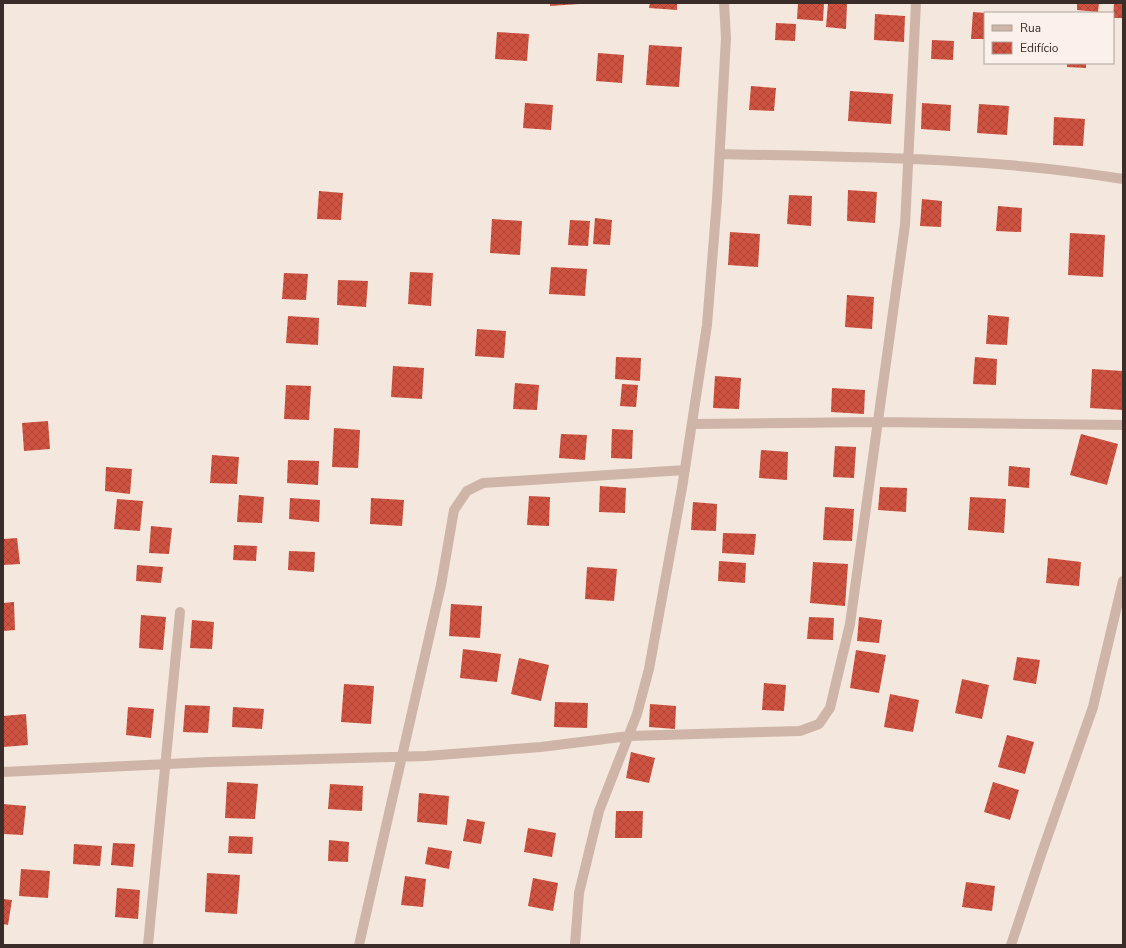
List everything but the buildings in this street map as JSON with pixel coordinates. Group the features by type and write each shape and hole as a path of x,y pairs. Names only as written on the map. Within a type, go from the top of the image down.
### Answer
{"street":[{"path":"575,945 579,893 599,811 637,714 649,669 685,470 707,325 720,154 726,38 724,3"},
{"path":"3,772 164,764 402,757 541,747 629,736 800,731 819,724 830,708 850,624 905,225 916,3"},
{"path":"720,154 909,159 1068,170 1123,179"},
{"path":"692,424 877,422 1123,425"},
{"path":"359,945 441,585 454,510 467,490 483,483 685,470"},
{"path":"1011,945 1041,854 1093,707 1123,581"},
{"path":"148,945 164,764 180,612"}]}
